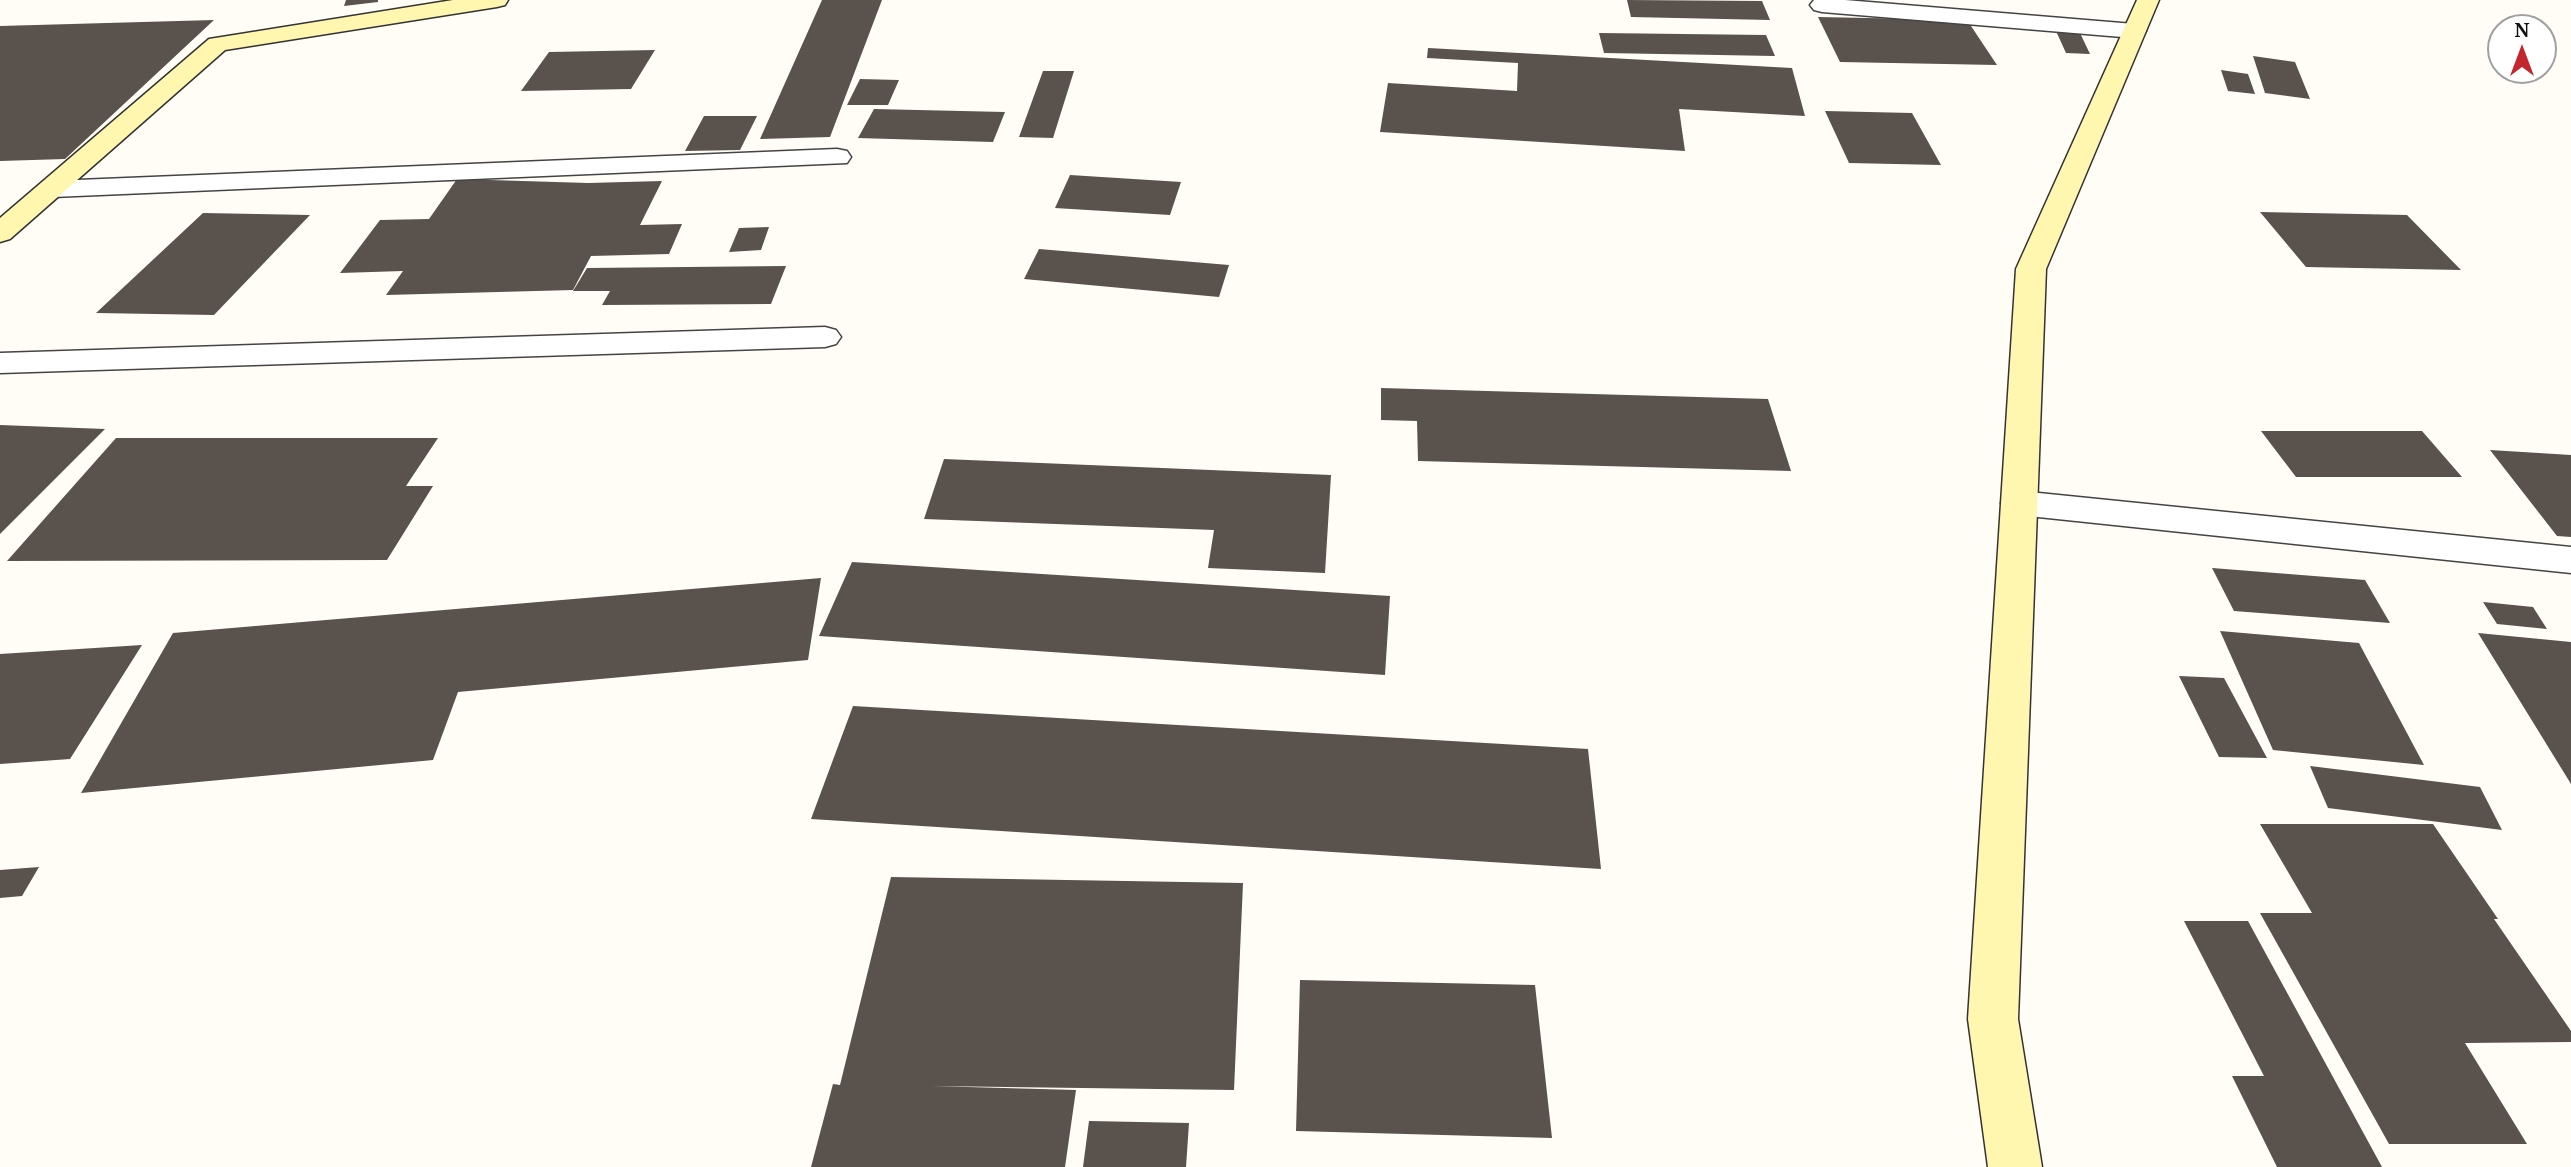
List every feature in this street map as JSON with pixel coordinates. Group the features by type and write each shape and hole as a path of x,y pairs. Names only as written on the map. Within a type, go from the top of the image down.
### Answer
{"main road":[{"path":"0,233 218,44 497,0"},
{"path":"2015,1167 1993,1019 2031,269 2141,15"}],"street":[{"path":"1822,5 2141,15"},
{"path":"53,189 837,157"},
{"path":"0,363 825,337"},
{"path":"2019,503 2571,560"}],"building":[{"path":"346,0 378,0 378,2 344,6"},
{"path":"822,0 882,0 830,137 760,139"},
{"path":"1627,0 1762,1 1770,20 1631,17"},
{"path":"1818,17 1967,20 1997,65 1840,62"},
{"path":"214,20 65,159 0,161 0,26"},
{"path":"2056,31 2080,33 2090,54 2066,53"},
{"path":"1599,33 1766,35 1775,56 1604,53"},
{"path":"1428,48 1792,68 1805,116 1679,109 1685,151 1380,132 1388,83 1517,91 1518,63 1427,58"},
{"path":"655,50 631,89 521,91 549,52"},
{"path":"2253,56 2295,62 2310,99 2265,93"},
{"path":"2221,70 2248,74 2255,94 2228,91"},
{"path":"1043,71 1074,71 1053,138 1019,137"},
{"path":"860,79 899,80 888,105 847,105"},
{"path":"874,109 1005,112 993,142 858,138"},
{"path":"1825,111 1912,113 1941,165 1849,163"},
{"path":"704,116 757,116 740,150 685,151"},
{"path":"1070,175 1181,182 1170,215 1055,208"},
{"path":"457,179 588,183 662,181 640,225 682,224 669,254 591,256 573,290 386,295 403,271 340,273 380,220 429,219"},
{"path":"2260,212 2407,215 2461,270 2306,267"},
{"path":"203,213 310,215 214,315 96,313"},
{"path":"769,227 761,250 729,252 739,228"},
{"path":"1039,249 1229,265 1219,297 1024,279"},
{"path":"786,266 771,304 602,305 610,291 573,291 587,268"},
{"path":"1381,388 1768,399 1791,471 1418,461 1417,421 1381,420"},
{"path":"0,425 105,429 0,534"},
{"path":"2261,431 2422,431 2462,477 2296,477"},
{"path":"116,438 438,438 406,486 433,486 387,560 7,561"},
{"path":"2490,450 2571,455 2571,537 2557,536"},
{"path":"944,459 1331,475 1325,573 1208,568 1214,530 924,519"},
{"path":"852,562 1390,596 1385,675 819,636"},
{"path":"2212,568 2365,580 2390,623 2234,611"},
{"path":"821,578 808,660 458,692 433,760 81,793 173,633"},
{"path":"2483,602 2533,607 2547,629 2497,624"},
{"path":"2220,631 2359,643 2424,765 2273,750"},
{"path":"2478,633 2571,642 2571,784"},
{"path":"142,645 70,759 0,764 0,654"},
{"path":"2179,676 2224,678 2267,758 2219,757"},
{"path":"853,706 1588,749 1601,869 811,819"},
{"path":"2310,766 2480,787 2502,830 2328,808"},
{"path":"2260,824 2433,824 2571,1031 2571,1042 2465,1043 2527,1144 2389,1144 2260,913 2312,913"},
{"path":"39,867 22,896 0,898 0,870"},
{"path":"891,877 1243,883 1234,1090 931,1086 1076,1090 1065,1167 811,1167 833,1084 840,1085"},
{"path":"2184,921 2248,921 2382,1167 2277,1167 2232,1076 2264,1076"},
{"path":"1300,980 1535,985 1552,1138 1296,1131"},
{"path":"1089,1121 1189,1123 1186,1167 1083,1167"}]}
